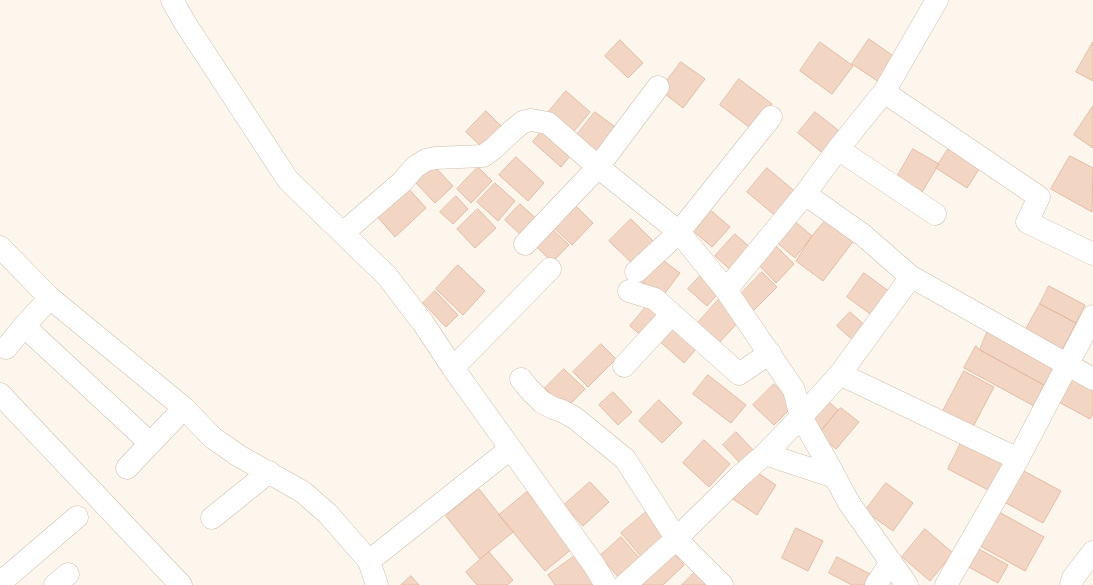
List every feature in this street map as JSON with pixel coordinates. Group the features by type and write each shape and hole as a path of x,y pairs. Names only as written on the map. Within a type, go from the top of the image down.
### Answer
{"street":[{"path":"172,0 185,23 288,180 387,276 423,323 453,368 594,565 606,585"},
{"path":"726,290 805,194 838,149 884,92 937,0"},
{"path":"526,244 598,167 658,87"},
{"path":"884,92 1039,197 1027,222 1093,254"},
{"path":"770,353 739,374 655,299 632,282 679,232 771,116"},
{"path":"343,233 402,182 416,167 426,160 435,158 483,156 523,122 531,120 548,123 598,167 679,232 726,290 794,390 801,417 827,462 848,503 907,585"},
{"path":"838,149 935,214"},
{"path":"805,194 863,235 910,276 1093,379"},
{"path":"0,247 50,298 184,408 213,438 239,456 303,492 328,514 369,561 377,585"},
{"path":"453,368 550,269"},
{"path":"625,585 676,539 739,477 765,454 801,417 840,374 910,276"},
{"path":"6,348 50,298"},
{"path":"624,366 672,314"},
{"path":"946,585 1018,459 1093,316"},
{"path":"24,326 150,444"},
{"path":"840,374 1018,459"},
{"path":"521,379 542,402 575,418 625,460 676,539 722,585"},
{"path":"0,394 181,585"},
{"path":"127,468 184,408"},
{"path":"369,561 510,448"},
{"path":"765,454 835,477"},
{"path":"212,518 269,472"},
{"path":"0,583 77,517"},
{"path":"1071,585 1073,578 1093,552"},
{"path":"876,585 891,562"}],"building":[{"path":"869,39 899,60 882,84 852,64"},
{"path":"620,40 643,63 628,78 605,56"},
{"path":"820,42 853,66 832,94 800,71"},
{"path":"1093,42 1093,81 1076,72"},
{"path":"681,62 705,79 683,108 660,90"},
{"path":"739,79 772,104 753,130 720,105"},
{"path":"566,91 590,112 570,136 546,115"},
{"path":"1093,106 1093,148 1074,135"},
{"path":"486,111 507,132 487,152 466,132"},
{"path":"595,112 618,129 599,154 576,136"},
{"path":"815,112 843,134 825,155 798,133"},
{"path":"548,123 573,152 561,167 533,142"},
{"path":"952,143 983,163 967,188 936,168"},
{"path":"913,149 939,164 922,192 897,177"},
{"path":"1070,156 1093,168 1092,212 1051,189"},
{"path":"516,157 544,183 528,201 499,175"},
{"path":"433,165 453,186 435,203 415,182"},
{"path":"478,167 492,181 471,203 457,189"},
{"path":"767,168 798,194 778,218 747,192"},
{"path":"495,183 515,201 498,221 477,202"},
{"path":"407,187 426,208 395,237 376,215"},
{"path":"456,196 468,209 453,224 440,212"},
{"path":"571,201 593,223 572,245 549,223"},
{"path":"520,204 540,222 525,239 505,220"},
{"path":"708,208 730,227 712,247 690,228"},
{"path":"478,209 496,228 475,248 457,229"},
{"path":"631,219 658,246 637,268 609,241"},
{"path":"792,219 812,236 795,258 774,240"},
{"path":"825,221 855,239 823,281 796,261 812,236"},
{"path":"548,225 569,245 552,262 532,242"},
{"path":"735,234 753,250 733,272 715,256"},
{"path":"774,244 794,264 776,283 756,262"},
{"path":"656,255 680,273 662,297 637,278"},
{"path":"458,265 485,291 463,315 436,289"},
{"path":"704,272 722,289 707,306 688,289"},
{"path":"762,272 777,287 753,311 739,296"},
{"path":"864,273 890,292 873,316 847,297"},
{"path":"1049,286 1085,305 1076,323 1040,304"},
{"path":"435,291 458,315 446,327 423,303"},
{"path":"720,298 742,318 717,345 696,325"},
{"path":"650,302 662,313 643,337 630,326"},
{"path":"1040,304 1076,323 1062,350 1025,331"},
{"path":"850,312 869,329 856,343 837,326"},
{"path":"672,317 701,343 684,363 655,337"},
{"path":"990,325 1057,363 1044,385 980,350"},
{"path":"601,344 616,359 588,387 573,372"},
{"path":"976,346 980,350 1044,385 1034,406 964,368"},
{"path":"564,369 585,389 566,408 545,388"},
{"path":"964,371 994,387 973,427 943,411"},
{"path":"1070,371 1093,383 1093,414 1090,419 1055,400"},
{"path":"708,375 746,405 731,423 693,394"},
{"path":"774,384 794,405 774,425 753,405"},
{"path":"613,392 632,412 618,425 599,405"},
{"path":"659,400 682,423 662,443 639,421"},
{"path":"828,401 838,410 821,431 810,422"},
{"path":"841,408 859,422 836,449 818,434"},
{"path":"736,432 758,455 745,468 723,445"},
{"path":"964,437 1009,459 992,492 948,469"},
{"path":"704,440 730,464 709,487 683,463"},
{"path":"752,469 776,485 757,515 727,495"},
{"path":"1024,471 1061,491 1043,523 1006,503"},
{"path":"590,482 609,502 583,526 564,505"},
{"path":"886,483 913,503 893,531 865,511"},
{"path":"479,489 513,532 480,559 446,516"},
{"path":"527,492 573,548 545,571 499,515"},
{"path":"651,508 674,535 644,560 621,533"},
{"path":"999,512 1044,537 1025,571 980,546"},
{"path":"796,528 823,541 808,571 782,558"},
{"path":"925,529 953,553 930,581 902,557"},
{"path":"621,537 642,561 621,580 600,556"},
{"path":"975,547 1008,565 998,583 965,565"},
{"path":"669,548 684,565 663,585 637,585"},
{"path":"489,552 513,580 507,585 477,585 466,572"},
{"path":"579,553 601,585 555,585 548,575"},
{"path":"837,557 872,575 867,585 852,585 829,573"},
{"path":"699,568 716,585 682,585"},
{"path":"411,576 419,585 401,585"}]}
